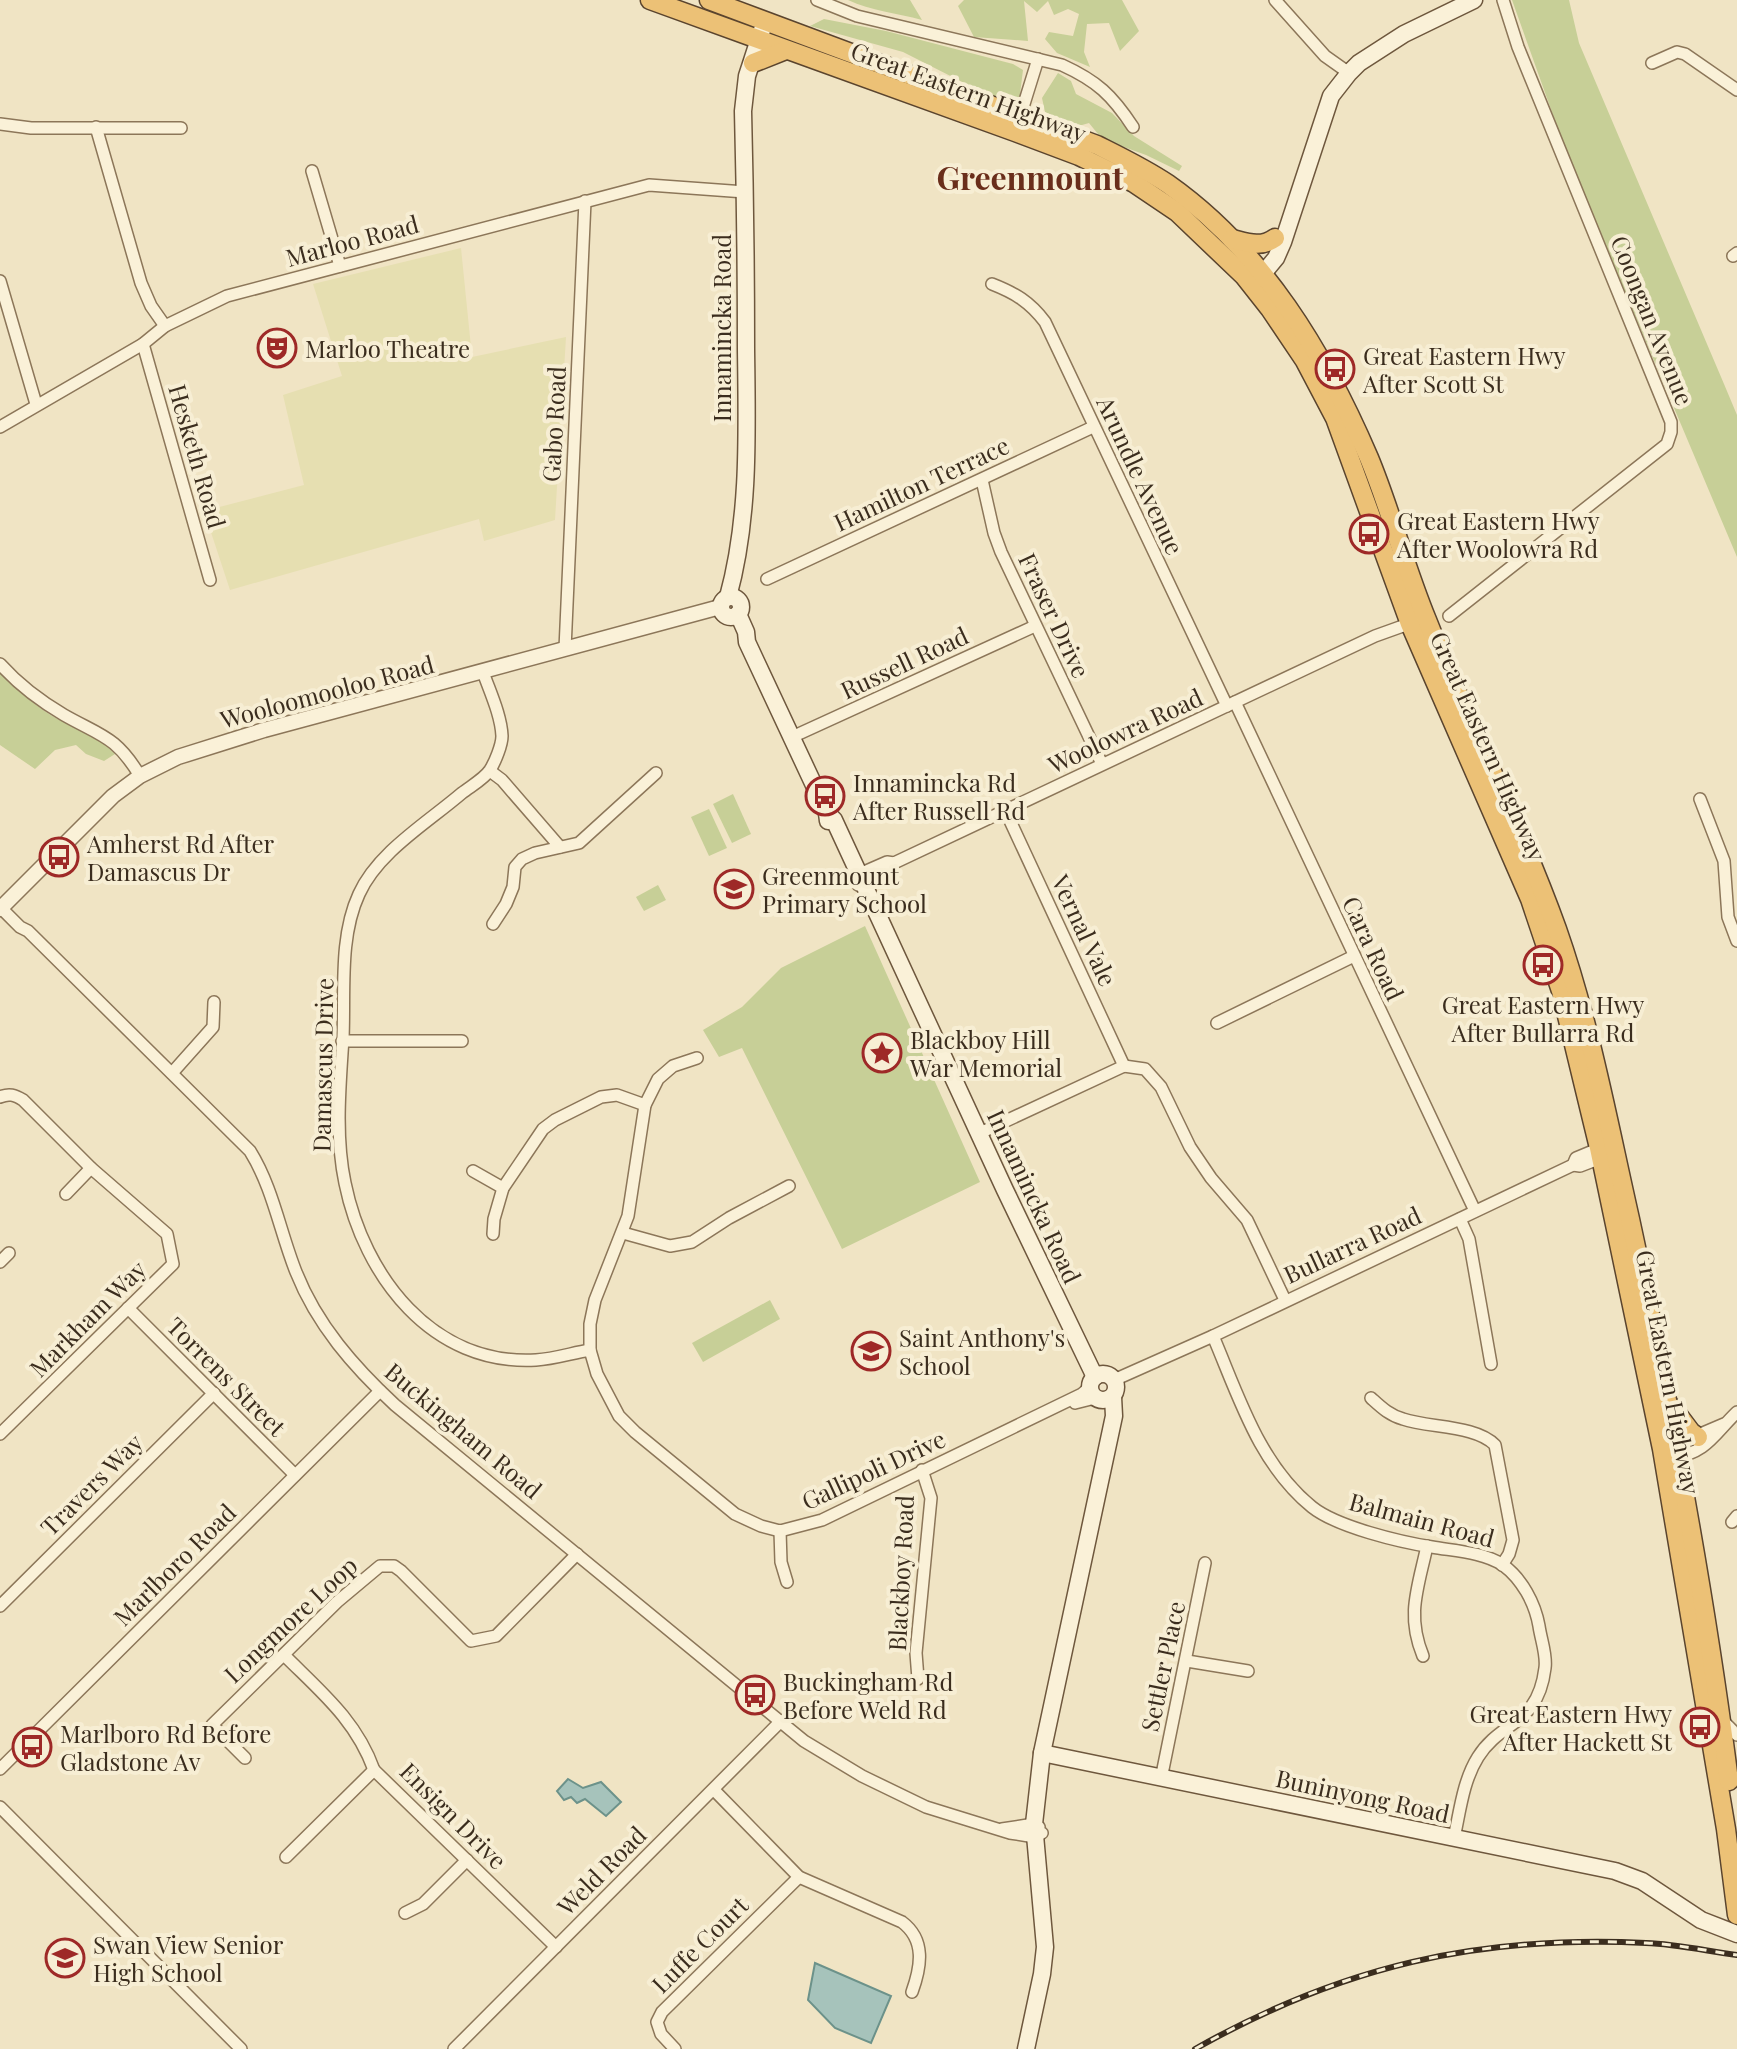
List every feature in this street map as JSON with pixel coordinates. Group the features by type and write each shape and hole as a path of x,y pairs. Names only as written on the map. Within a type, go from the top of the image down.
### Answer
{"highway":[{"name":"Great Eastern Highway","path":"650,0 786,50 1018,124 1097,145 1148,171 1189,200 1232,239 1254,276"},
{"name":"Great Eastern Highway","path":"709,0 1018,124 1158,198 1254,276 1307,335 1342,399 1370,461 1416,616 1520,837 1557,929 1590,1044 1607,1150 1670,1453 1720,1718 1732,1760 1737,1844"},
{"path":"748,36 748,65 786,50"},
{"path":"1232,239 1267,244 1281,232"},
{"name":"Great Eastern Highway","path":"1607,1150 1669,1402 1670,1453 1737,1914"},
{"path":"1669,1402 1682,1422 1698,1437"}],"main road":[{"path":"1254,276 1281,232 1331,96 1349,73 1404,34 1474,0"},
{"name":"Innamincka Road","path":"761,19 748,36 743,111 747,378 744,516 734,579 738,584 726,609 746,632 747,642 827,813 828,823 859,880 871,913 890,943 1075,1339 1103,1388 1108,1444 1042,1757 1038,1831 1045,1947 1026,2049"},
{"name":"Buninyong Road","path":"1042,1757 1615,1871 1642,1881 1701,1920 1737,1934"}],"street":[{"path":"817,0 857,16 1062,65 1104,89 1133,127"},
{"path":"1275,0 1325,56 1349,73"},
{"name":"Coongan Avenue","path":"1449,616 1667,444 1671,432 1671,422 1518,47 1503,0"},
{"path":"1652,63 1677,52 1685,54 1737,90"},
{"path":"1018,124 1038,59"},
{"path":"0,124 31,128 181,128"},
{"path":"96,127 141,283 151,306 165,326"},
{"path":"312,171 340,266"},
{"name":"Marloo Road","path":"0,427 143,344 165,326 227,296 649,185 745,192"},
{"name":"Gabo Road","path":"565,649 585,201"},
{"path":"0,281 36,404"},
{"name":"Arundle Avenue","path":"992,284 1019,295 1033,306 1045,322 1093,427 1231,704"},
{"name":"Hesketh Road","path":"143,344 210,580"},
{"name":"Hamilton Terrace","path":"767,579 1093,427"},
{"name":"Fraser Drive","path":"982,480 994,533 1102,764"},
{"name":"Wooloomooloo Road","path":"3,907 103,805 140,776 195,750 565,649 726,609"},
{"name":"Woolowra Road","path":"859,880 887,862 894,863 1006,812 1416,616"},
{"name":"Russell Road","path":"792,737 1035,626"},
{"path":"0,664 50,707 107,736 122,748 140,776"},
{"path":"483,672 502,740 490,771 502,780 560,847"},
{"name":"Cara Road","path":"1231,704 1475,1211"},
{"name":"Damascus Drive","path":"490,771 380,862 359,893 348,925 342,1041 339,1129 345,1183 364,1243 381,1275 420,1322 444,1339 497,1357 536,1360 590,1350"},
{"path":"493,924 513,887 515,867 535,853 579,843 656,773"},
{"path":"1700,799 1724,861 1728,917 1737,941"},
{"name":"Vernal Vale","path":"1006,812 1124,1066"},
{"name":"Buckingham Road","path":"3,907 250,1151 262,1170 296,1274 313,1308 332,1338 380,1391 779,1723 822,1753 887,1789 941,1812 1010,1833 1038,1831"},
{"path":"1217,1023 1354,956"},
{"path":"172,1073 213,1027 214,1002"},
{"path":"342,1041 462,1041"},
{"name":"Gallipoli Drive","path":"697,1058 673,1066 658,1079 645,1105 628,1216 595,1300 590,1324 590,1350 608,1398 619,1416 735,1514 780,1531 822,1520 922,1470 1103,1388"},
{"path":"980,1133 1124,1066 1145,1069 1161,1087 1190,1147 1211,1178 1247,1220 1285,1300"},
{"name":"Markham Way","path":"0,1097 15,1095 23,1100 91,1168 167,1234 173,1264 2,1428"},
{"path":"493,1234 503,1188 533,1141 555,1120 601,1097 617,1095 645,1105"},
{"name":"Bullarra Road","path":"1103,1388 1573,1165 1580,1166 1607,1150"},
{"path":"66,1194 91,1168"},
{"path":"473,1171 503,1188"},
{"path":"623,1233 670,1246 692,1242 789,1186"},
{"path":"1460,1219 1469,1239 1491,1364"},
{"name":"Torrens Street","path":"128,1308 295,1475"},
{"name":"Balmain Road","path":"1213,1336 1257,1439 1283,1481 1315,1510 1360,1530 1483,1557 1502,1565 1518,1580 1537,1614 1546,1664 1542,1683 1523,1719 1491,1741 1475,1762 1464,1792 1454,1838"},
{"name":"Marlboro Road","path":"0,1769 380,1391"},
{"name":"Travers Way","path":"0,1606 214,1393"},
{"path":"1371,1398 1387,1412 1404,1420 1479,1435 1495,1445 1513,1540 1502,1565"},
{"path":"1670,1453 1704,1447 1737,1412"},
{"path":"1670,1453 1724,1424"},
{"name":"Blackboy Road","path":"918,1679 916,1653 931,1498 922,1470"},
{"path":"780,1531 781,1562 787,1582"},
{"path":"1423,1656 1413,1630 1413,1615 1427,1546"},
{"name":"Longmore Loop","path":"245,1758 212,1725 337,1602 374,1571 387,1564 401,1571 471,1641 496,1636 577,1554"},
{"name":"Settler Place","path":"1161,1779 1205,1563"},
{"path":"284,1655 355,1728 367,1748 374,1770"},
{"path":"1187,1661 1248,1671"},
{"path":"1720,1718 1737,1735"},
{"name":"Weld Road","path":"454,2049 779,1723"},
{"name":"Ensign Drive","path":"286,1857 374,1770 556,1947"},
{"path":"714,1790 799,1877 902,1922 913,1930 918,1940 918,1975 912,1992"},
{"path":"0,1807 241,2049"},
{"path":"405,1913 423,1904 467,1860"},
{"name":"Luffe Court","path":"675,2049 661,2034 657,2022 662,2012 799,1877"}],"shaded area":[{"path":"461,248 472,357 566,337 555,520 484,541 479,519 230,590 204,511 304,485 283,395 342,376 313,284"}],"green space":[{"path":"848,0 910,0 922,20 875,9"},
{"path":"964,0 1122,0 1139,31 1120,51 1109,23 1087,24 1084,52 1090,67 1057,53 1045,39 1049,32 1073,36 1079,14 1068,9 1054,15 1048,1 1037,12 1024,1 1028,41 974,37 958,6"},
{"path":"1512,0 1569,0 1579,43 1737,415 1737,557 1568,157"},
{"path":"824,19 886,31 1013,64 1023,70 1019,102 996,99 903,52 810,26"},
{"path":"1058,73 1071,81 1076,94 1112,113 1134,136 1182,166 1179,171 1102,139 1089,123 1075,127 1045,112 1042,98"},
{"path":"0,672 42,709 92,736 115,754 104,761 86,754 76,745 55,750 35,769 0,745"},
{"path":"733,794 751,834 732,843 713,804"},
{"path":"709,809 727,848 709,856 691,817"},
{"path":"658,885 666,900 644,911 636,897"},
{"path":"865,926 980,1182 842,1249 742,1048 719,1057 703,1030 742,1007 781,968"},
{"path":"770,1300 780,1319 703,1362 692,1343"}],"water":[{"path":"568,1779 583,1788 601,1782 621,1802 606,1816 585,1799 577,1803 571,1797 564,1800 557,1791"},
{"path":"815,1963 891,1996 871,2043 835,2028 808,2000"}],"railway":[{"path":"1195,2049 1304,1996 1358,1977 1468,1951 1584,1942 1657,1944 1737,1955"}],"place":[{"name":"Marloo Theatre","path":"277,348"},
{"name":"Great Eastern Hwy After Scott St","path":"1335,369"},
{"name":"Great Eastern Hwy After Woolowra Rd","path":"1369,534"},
{"name":"Innamincka Rd After Russell Rd","path":"825,796"},
{"name":"Amherst Rd After Damascus Dr","path":"59,857"},
{"name":"Greenmount Primary School","path":"734,889"},
{"name":"Great Eastern Hwy After Bullarra Rd","path":"1543,965"},
{"name":"Blackboy Hill War Memorial","path":"882,1053"},
{"name":"Saint Anthony's School","path":"871,1351"},
{"name":"Buckingham Rd Before Weld Rd","path":"755,1695"},
{"name":"Great Eastern Hwy After Hackett St","path":"1700,1727"},
{"name":"Marlboro Rd Before Gladstone Av","path":"32,1747"},
{"name":"Swan View Senior High School","path":"65,1958"}],"district":[{"name":"Greenmount","path":"1030,176"}]}
